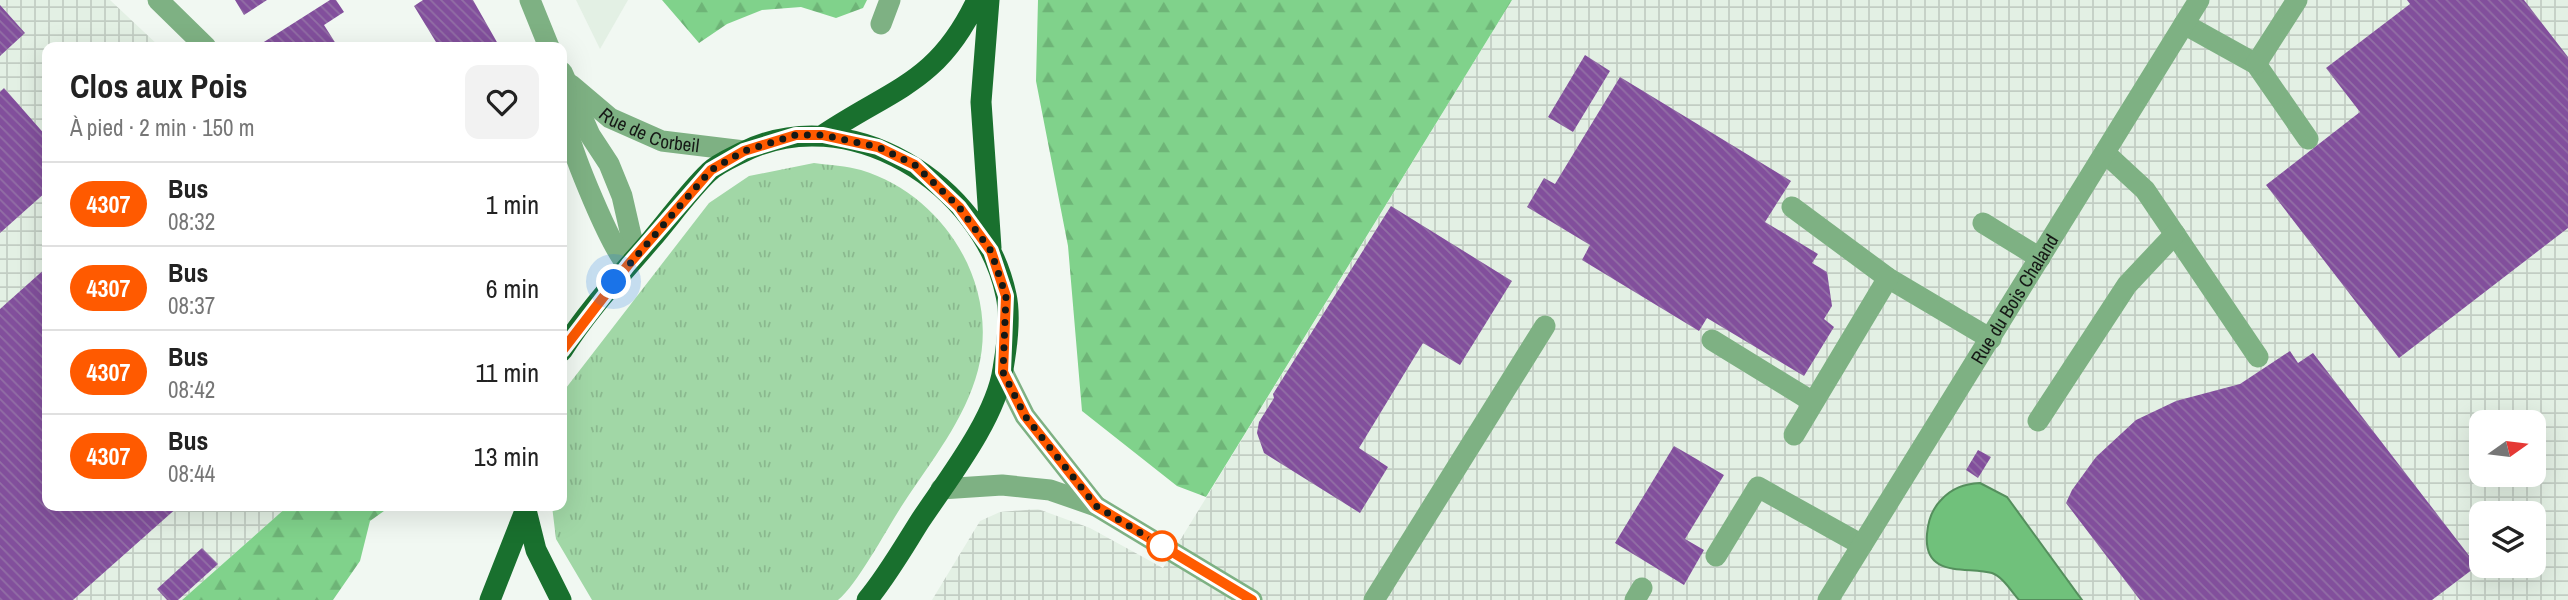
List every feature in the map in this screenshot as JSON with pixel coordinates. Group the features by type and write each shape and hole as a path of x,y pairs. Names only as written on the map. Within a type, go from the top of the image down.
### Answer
{"main road":[{"path":"823,135 924,73 944,55 962,32 977,0"},
{"path":"872,596 986,416 1003,372 1006,296 991,251 981,102 989,0"},
{"path":"568,333 711,170 744,151 796,135 823,135 878,147 915,165 959,207 991,251"},
{"path":"490,600 524,511"},
{"path":"526,511 536,550 561,600"}],"street":[{"path":"158,0 201,42"},
{"path":"530,0 548,42"},
{"path":"881,24 890,0"},
{"name":"Rue du Bois Chaland","path":"1828,600 2199,0"},
{"path":"2256,64 2297,0"},
{"path":"2184,24 2256,64 2308,139"},
{"name":"Rue de Corbeil","path":"567,80 610,118 662,141 744,151"},
{"path":"567,129 621,257 634,259"},
{"path":"2105,153 2145,190 2258,357"},
{"path":"1792,207 1888,278 1991,339"},
{"path":"1983,223 2040,258"},
{"path":"2038,421 2127,285 2175,234"},
{"path":"1794,435 1888,278"},
{"path":"1374,600 1545,326"},
{"path":"1712,340 1813,402"},
{"path":"1003,372 1025,416 1096,506"},
{"path":"941,489 1002,485 1038,489 1096,506 1252,600"},
{"path":"1716,556 1758,487 1862,545"}],"shaded area":[{"path":"0,0 110,0 155,42 42,42 42,511 282,511 182,600 0,600"},
{"path":"576,0 628,0 600,49"},
{"path":"1512,0 2568,0 2568,600 932,600 980,521 1000,512 1038,509 1090,528 1163,568"},
{"path":"1980,483 2007,497 2082,600 2019,600 2003,581 1992,573 1949,568 1932,558 1927,534 1935,507 1954,490"}],"green space":[{"path":"662,0 867,0 863,8 836,18 801,7 762,10 727,24 699,43"},
{"path":"1038,0 1512,0 1206,497 1177,486 1082,411 1068,246 1036,81"},
{"path":"814,163 856,169 891,182 917,200 940,222 959,247 973,276 981,306 983,338 972,388 946,440 863,569 838,600 592,600 556,539 553,511 567,511 567,387 709,203 749,176"},
{"path":"282,511 384,511 370,521 360,561 333,600 182,600"}],"building":[{"path":"235,0 267,0 244,15"},
{"path":"330,0 336,0 344,12 324,25 335,42 264,42"},
{"path":"423,0 473,0 497,42 436,42 414,6"},
{"path":"2407,0 2524,0 2568,57 2568,228 2399,358 2266,185 2360,112 2326,68 2410,4"},
{"path":"0,5 25,33 0,56"},
{"path":"1585,55 1610,71 1573,132 1548,117"},
{"path":"1620,77 1791,181 1765,222 1818,254 1812,263 1827,272 1832,306 1824,319 1834,327 1804,376 1707,318 1699,331 1582,260 1590,245 1527,207 1544,178 1555,184"},
{"path":"4,88 42,131 42,195 0,233 0,92"},
{"path":"1391,206 1512,281 1460,365 1423,343 1359,448 1388,467 1360,513 1264,453 1257,433 1259,422 1274,398 1273,394"},
{"path":"42,271 42,511 173,511 73,600 0,600 0,309"},
{"path":"2290,351 2298,363 2313,353 2469,556 2469,572 2432,600 2140,600 2066,503 2072,490 2096,457 2136,420 2176,401 2240,384"},
{"path":"1674,446 1724,475 1685,539 1704,550 1684,585 1615,543"},
{"path":"1978,450 1991,457 1978,478 1966,470"},
{"path":"202,548 218,564 178,600 167,600 157,589"}],"bus line":[{"name":"4307","path":"567,344 628,265 711,170 744,151 796,135 823,135 878,147 915,165 959,207 991,251 1006,296 1007,338 1003,372 1025,416 1096,506 1252,600"}],"route":[{"path":"614,282 711,170 744,151 796,135 823,135 878,147 915,165 959,207 991,251 1006,296 1007,338 1003,372 1025,416 1096,506 1162,546"}]}
